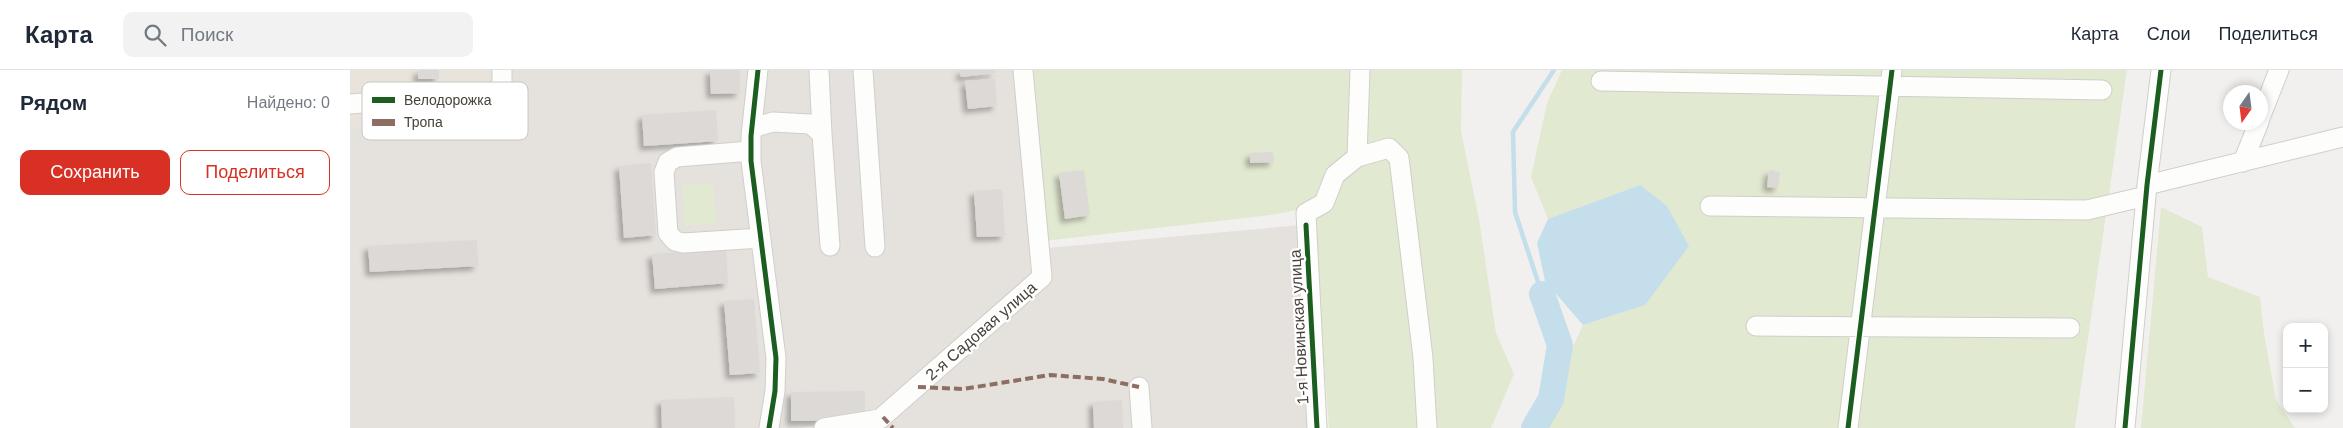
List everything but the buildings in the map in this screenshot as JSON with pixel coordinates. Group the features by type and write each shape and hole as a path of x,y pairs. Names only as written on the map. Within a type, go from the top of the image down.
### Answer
{"street":[{"path":"758,70 751,151 776,358 775,391 769,428"},
{"path":"819,70 830,246"},
{"path":"863,70 875,247"},
{"name":"2-я Садовая улица","path":"824,428 880,419 1042,277 1023,70"},
{"path":"1360,70 1357,157 1388,148 1399,158 1423,358 1427,428"},
{"path":"2125,428 2147,190 2162,70"},
{"path":"2268,99 2280,70"},
{"path":"1601,81 1891,78 2102,90"},
{"path":"1848,428 1891,78"},
{"path":"752,128 773,122 810,124 822,134"},
{"path":"2243,162 2255,130"},
{"path":"1710,206 2087,210 2243,162 2343,137"},
{"path":"751,151 677,157 668,162 664,172 668,233 675,241 684,243 761,238"},
{"name":"1-я Новинская улица","path":"1316,428 1306,214 1324,203 1334,175 1357,157"},
{"path":"1756,326 2070,328"},
{"path":"1139,387 1142,428"}],"shaded area":[{"path":"350,70 1018,70 1038,275 865,421 798,428 350,428"},
{"path":"350,70 509,70 508,82 362,82 362,128 350,129"},
{"path":"833,70 862,70 874,254 845,256"},
{"path":"1301,225 1313,428 852,428 883,424 1046,278 1047,248"}],"green space":[{"path":"1028,70 1462,70 1461,131 1479,219 1496,333 1514,374 1491,428 1329,428 1312,207 1271,215 1044,241"},
{"path":"1562,70 2127,70 2075,428 1545,428 1541,415 1583,325 1645,305 1640,185 1548,219 1531,177 1547,103"},
{"path":"713,183 716,223 685,226 682,185"},
{"path":"2161,207 2202,227 2208,277 2260,297 2264,333 2276,400 2283,413 2295,428 2141,428"}],"water":[{"path":"1640,185 1667,206 1689,246 1645,305 1583,325 1545,281 1537,243 1548,219"}],"waterway":[{"path":"1542,294 1515,212 1513,132 1554,70"},
{"path":"1534,428 1551,399 1560,345 1542,294"}],"marked path":[{"path":"918,387 963,389 1050,375 1103,379 1139,387"},
{"path":"883,417 893,428"}],"cycle path":[{"path":"758,70 751,136 751,161 776,358 775,391 769,428"},
{"path":"1848,428 1892,70"},
{"path":"2125,428 2147,185 2161,70"},
{"path":"1306,225 1317,428"}]}
